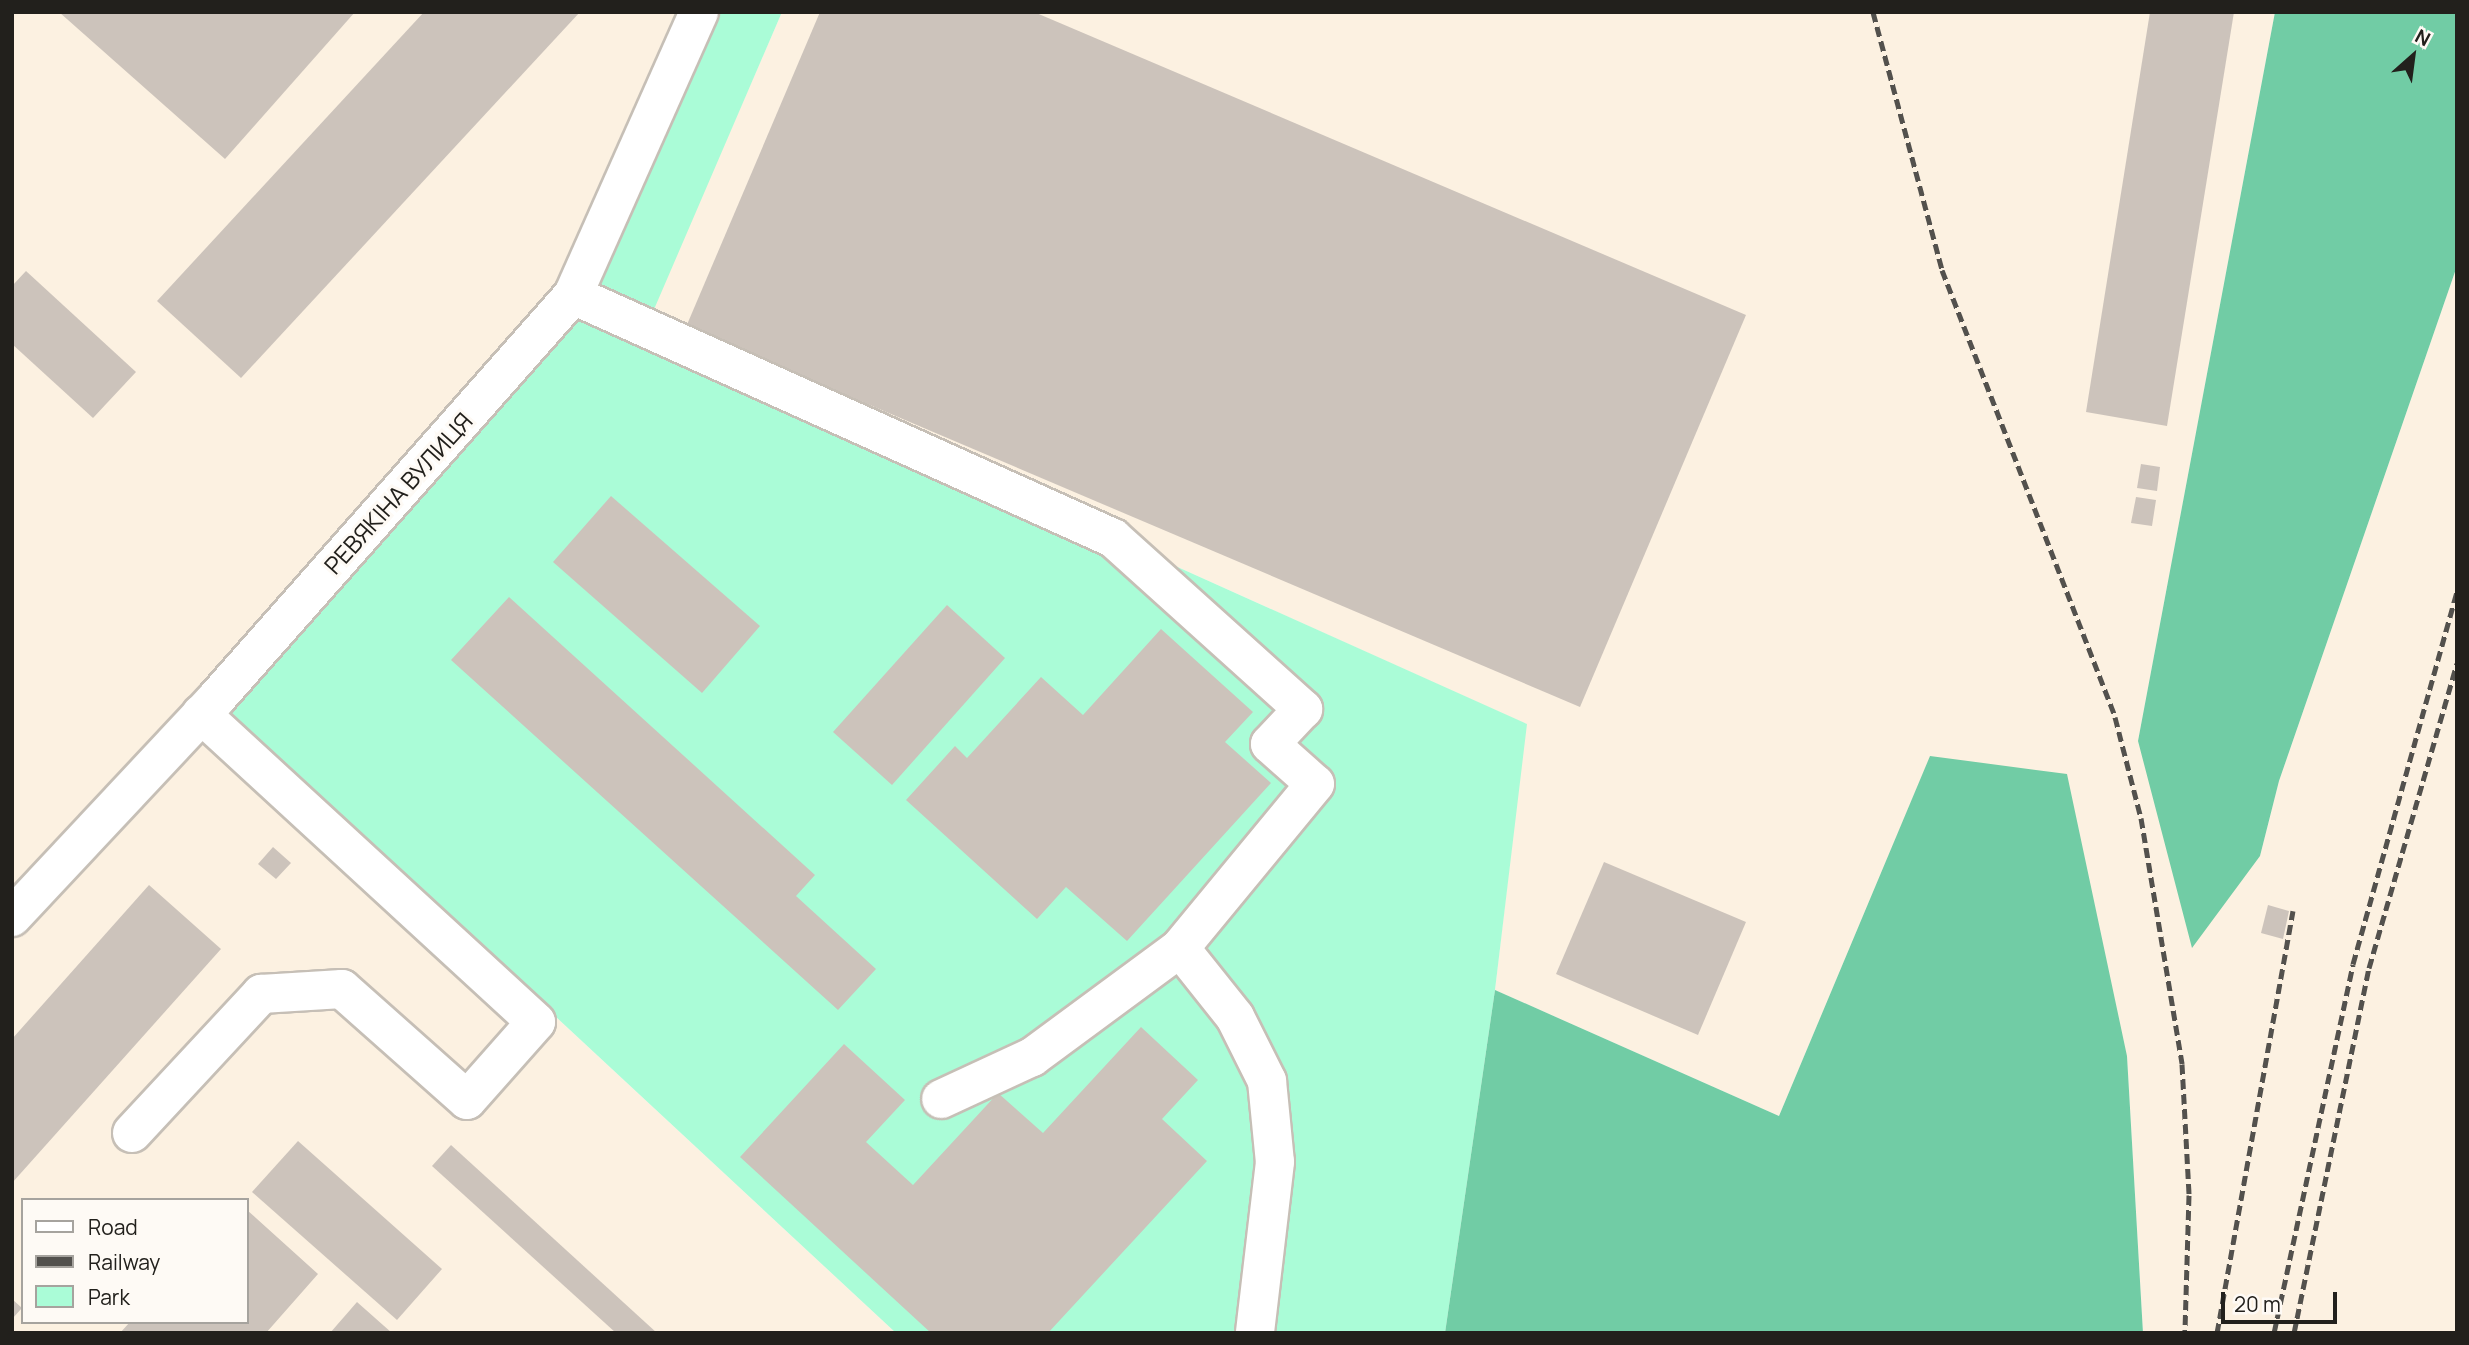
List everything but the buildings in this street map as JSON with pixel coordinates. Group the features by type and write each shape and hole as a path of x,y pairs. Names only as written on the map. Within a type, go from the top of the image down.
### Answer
{"street":[{"name":"РЕВЯКІНА ВУЛИЦЯ","path":"12,917 201,714 573,295 699,12"},
{"path":"573,295 1113,538 1303,709 1270,744 1315,784 1180,948 1032,1058 941,1099"},
{"path":"132,1133 261,994 342,989 467,1100 536,1022 201,714"},
{"path":"1180,948 1234,1017 1267,1081 1275,1162 1255,1333"}],"shaded area":[{"path":"12,12 699,12 573,295 215,700 896,1333 12,1333"},
{"path":"782,12 2275,12 2138,741 2260,856 2279,781 2457,266 2457,1333 2143,1333 2127,1056 1930,757 1779,1116 1495,990 1526,724 645,327"}],"green space":[{"path":"699,12 782,12 646,328 1527,724 1495,990 1445,1333 896,1333 215,700 573,295"},
{"path":"2275,12 2457,12 2457,266 2279,781 2260,856 2192,948 2138,741"},
{"path":"1930,756 2067,774 2127,1056 2143,1333 1445,1333 1495,990 1779,1116"}],"railway":[{"path":"1873,12 1942,270 2115,717 2141,818 2182,1064 2189,1195 2185,1333"},
{"path":"2274,1333 2353,964 2457,591"},
{"path":"2294,1333 2369,968 2457,663"},
{"path":"2217,1333 2293,911"}]}
